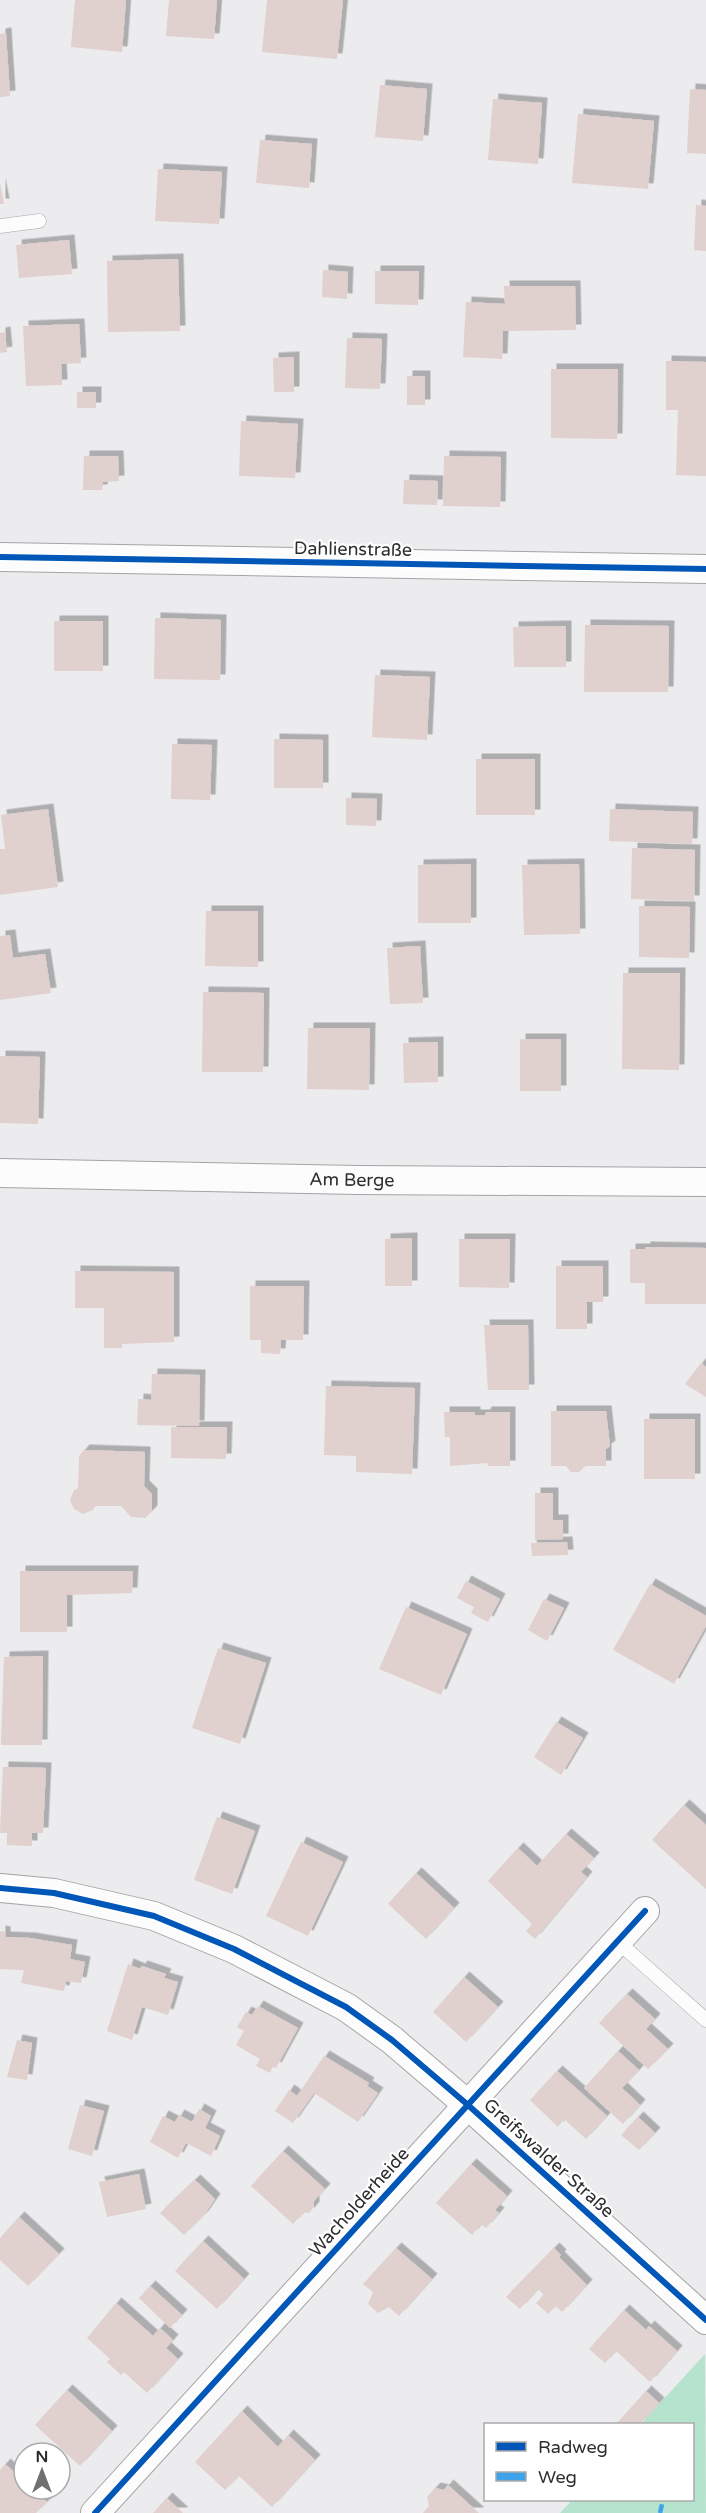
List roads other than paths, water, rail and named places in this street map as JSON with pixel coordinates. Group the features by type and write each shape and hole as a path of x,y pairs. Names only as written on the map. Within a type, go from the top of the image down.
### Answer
{"street":[{"name":"Dahlienstraße","path":"0,557 706,569"},
{"name":"Am Berge","path":"0,1173 368,1180 706,1182"},
{"name":"Greifswalder Straße","path":"0,1888 54,1893 153,1916 234,1949 346,2007 392,2040 468,2104 706,2320"},
{"name":"Wacholderheide","path":"95,2513 645,1911"}],"lane":[{"path":"0,226 39,221"},
{"path":"617,1941 706,2020"}]}
